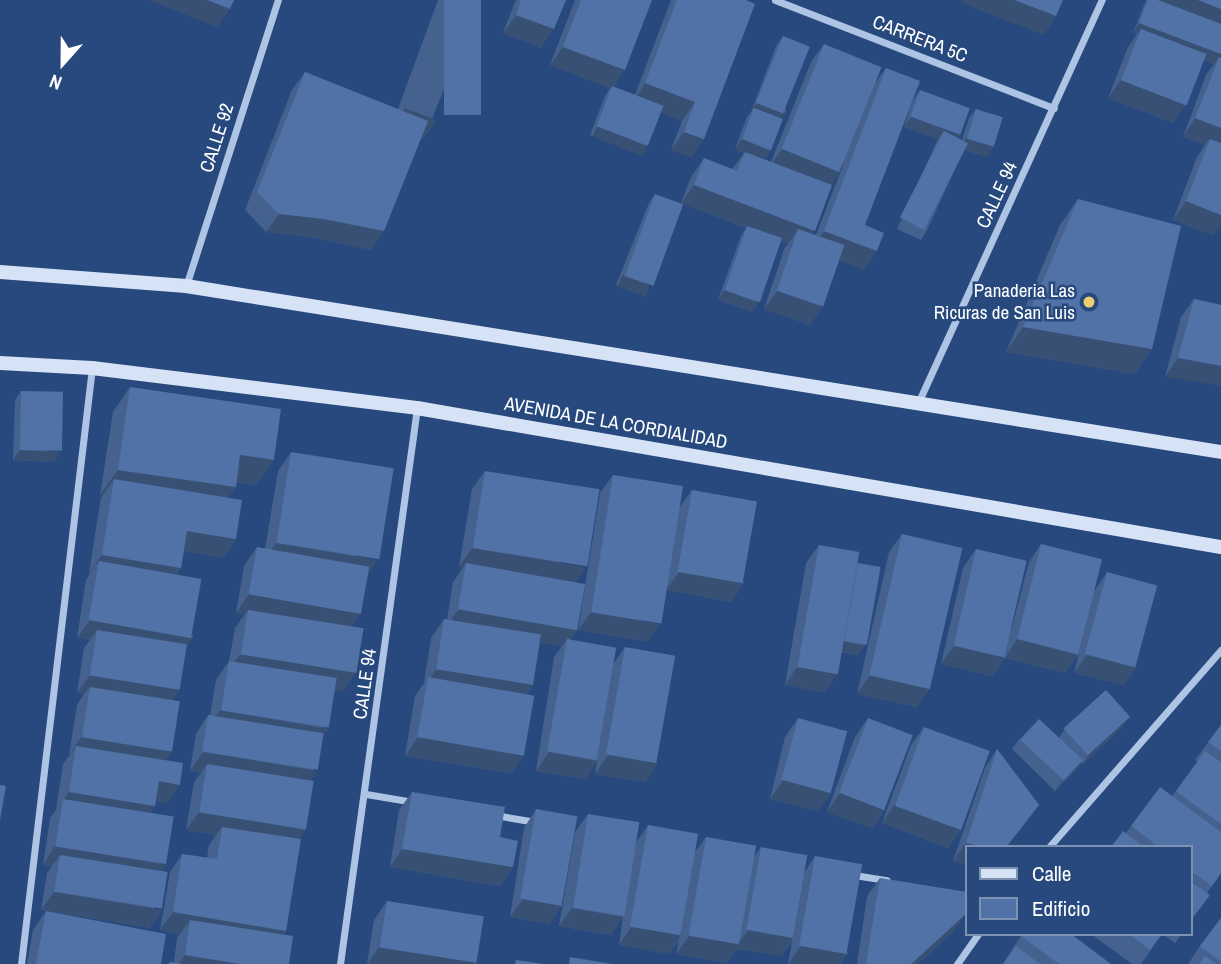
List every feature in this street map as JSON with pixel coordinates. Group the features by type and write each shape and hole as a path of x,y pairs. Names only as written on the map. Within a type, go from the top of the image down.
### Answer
{"main road":[{"path":"0,272 186,286 1221,452"},
{"name":"AVENIDA DE LA CORDIALIDAD","path":"0,363 92,368 417,408 1221,547"}],"street":[{"name":"CALLE 92","path":"186,286 278,0"},
{"name":"CARRERA 5C","path":"775,0 1054,108"},
{"name":"CALLE 94","path":"918,403 1102,0"},
{"path":"21,964 92,368"},
{"name":"CALLE 94","path":"340,964 366,794 417,408"},
{"path":"1051,845 1221,650"},
{"path":"366,794 421,803"},
{"path":"489,814 544,823"},
{"path":"844,873 899,882"},
{"path":"957,964 977,936"}],"building":[{"path":"207,0 234,0 230,9"},
{"path":"444,0 481,0 481,115 444,115"},
{"path":"521,0 566,0 554,29 516,15"},
{"path":"581,0 652,0 625,70 563,47"},
{"path":"677,0 746,0 755,4 704,139 684,132 695,102 645,83"},
{"path":"1014,0 1063,0 1056,16"},
{"path":"1148,0 1158,0 1221,24 1221,54 1139,23"},
{"path":"1198,0 1221,0 1221,9"},
{"path":"1141,29 1206,54 1187,105 1121,80"},
{"path":"783,36 810,47 783,114 756,103"},
{"path":"824,44 881,67 839,172 782,149"},
{"path":"1219,57 1221,58 1221,128 1195,118"},
{"path":"886,68 920,81 865,225 884,233 877,251 824,231"},
{"path":"305,72 428,121 384,231 324,219 279,214 257,192"},
{"path":"612,86 663,106 648,146 597,126"},
{"path":"920,90 970,108 960,134 910,116"},
{"path":"754,108 783,119 771,150 742,139"},
{"path":"976,109 1003,117 994,147 967,139"},
{"path":"944,131 968,143 924,230 900,217"},
{"path":"1210,139 1221,143 1221,215 1186,201"},
{"path":"745,152 832,185 815,231 694,185 704,158 737,171"},
{"path":"655,194 683,204 653,286 625,276"},
{"name":"Panaderia Las Ricuras de San Luis","path":"1078,199 1181,226 1152,349 1023,327"},
{"path":"747,226 782,238 760,302 725,290"},
{"path":"798,229 844,245 823,306 777,290"},
{"path":"1194,299 1221,305 1221,366 1178,358"},
{"path":"130,387 281,409 274,460 240,455 236,487 118,470"},
{"path":"21,391 63,392 62,451 20,450"},
{"path":"291,452 394,468 379,559 277,543"},
{"path":"485,471 600,489 587,566 473,548"},
{"path":"613,475 683,486 661,623 591,612"},
{"path":"114,479 242,500 236,539 187,531 181,568 102,555"},
{"path":"692,490 757,501 743,583 678,572"},
{"path":"902,534 962,548 930,689 869,675"},
{"path":"1041,544 1102,559 1078,654 1017,639"},
{"path":"819,545 859,552 838,674 797,667"},
{"path":"257,547 369,567 361,614 249,594"},
{"path":"976,549 1027,561 1004,657 954,645"},
{"path":"99,561 201,579 191,638 89,620"},
{"path":"466,563 585,584 577,630 458,609"},
{"path":"858,563 881,567 867,645 844,641"},
{"path":"1107,572 1157,585 1135,668 1085,654"},
{"path":"248,610 364,628 357,673 241,654"},
{"path":"444,619 541,634 533,685 436,669"},
{"path":"97,630 187,644 180,690 90,675"},
{"path":"567,639 616,648 596,760 547,751"},
{"path":"625,647 675,656 656,763 606,754"},
{"path":"229,661 337,678 329,727 221,710"},
{"path":"428,677 534,696 524,756 417,737"},
{"path":"90,687 180,701 172,752 82,737"},
{"path":"1106,690 1130,717 1088,755 1064,728"},
{"path":"208,715 324,733 318,770 202,752"},
{"path":"798,718 847,731 831,793 781,780"},
{"path":"868,718 913,735 884,810 839,793"},
{"path":"1039,719 1083,760 1064,780 1020,739"},
{"path":"1221,725 1221,751 1208,742"},
{"path":"924,727 990,751 961,830 895,806"},
{"path":"76,746 183,763 180,785 159,781 155,806 69,792"},
{"path":"997,749 1039,805 1008,845 966,843"},
{"path":"1205,751 1221,762 1221,824 1176,791"},
{"path":"207,764 314,781 306,829 199,812"},
{"path":"0,785 6,786 0,820"},
{"path":"1160,787 1221,832 1221,873 1212,886 1193,872 1193,845 1156,845 1131,826"},
{"path":"412,792 505,807 500,837 518,841 513,867 402,849"},
{"path":"63,799 174,817 166,864 55,846"},
{"path":"536,809 577,816 562,906 520,899"},
{"path":"588,814 639,822 624,916 573,908"},
{"path":"648,825 698,834 680,935 630,926"},
{"path":"222,827 301,839 286,931 173,912 182,854 217,859"},
{"path":"1123,831 1141,845 1112,845"},
{"path":"706,837 756,846 739,944 689,935"},
{"path":"761,847 807,855 793,938 746,930"},
{"path":"60,855 168,872 162,909 54,892"},
{"path":"815,856 862,864 846,954 799,946"},
{"path":"880,878 965,892 965,915 911,964 866,964"},
{"path":"1193,883 1210,895 1193,917"},
{"path":"387,901 484,916 476,963 380,947"},
{"path":"46,911 166,934 161,964 36,964"},
{"path":"1221,918 1221,962 1200,946"},
{"path":"190,920 293,936 289,964 240,964 185,955"},
{"path":"1021,936 1074,936 1111,964 1059,964"},
{"path":"1132,936 1160,936 1150,950"},
{"path":"1016,946 1040,964 1003,964"},
{"path":"1205,956 1216,964 1199,964"},
{"path":"570,957 612,964 569,964"},
{"path":"516,960 544,964 515,964"}],"place":[{"name":"Panaderia Las Ricuras de San Luis","path":"1089,302"}]}
